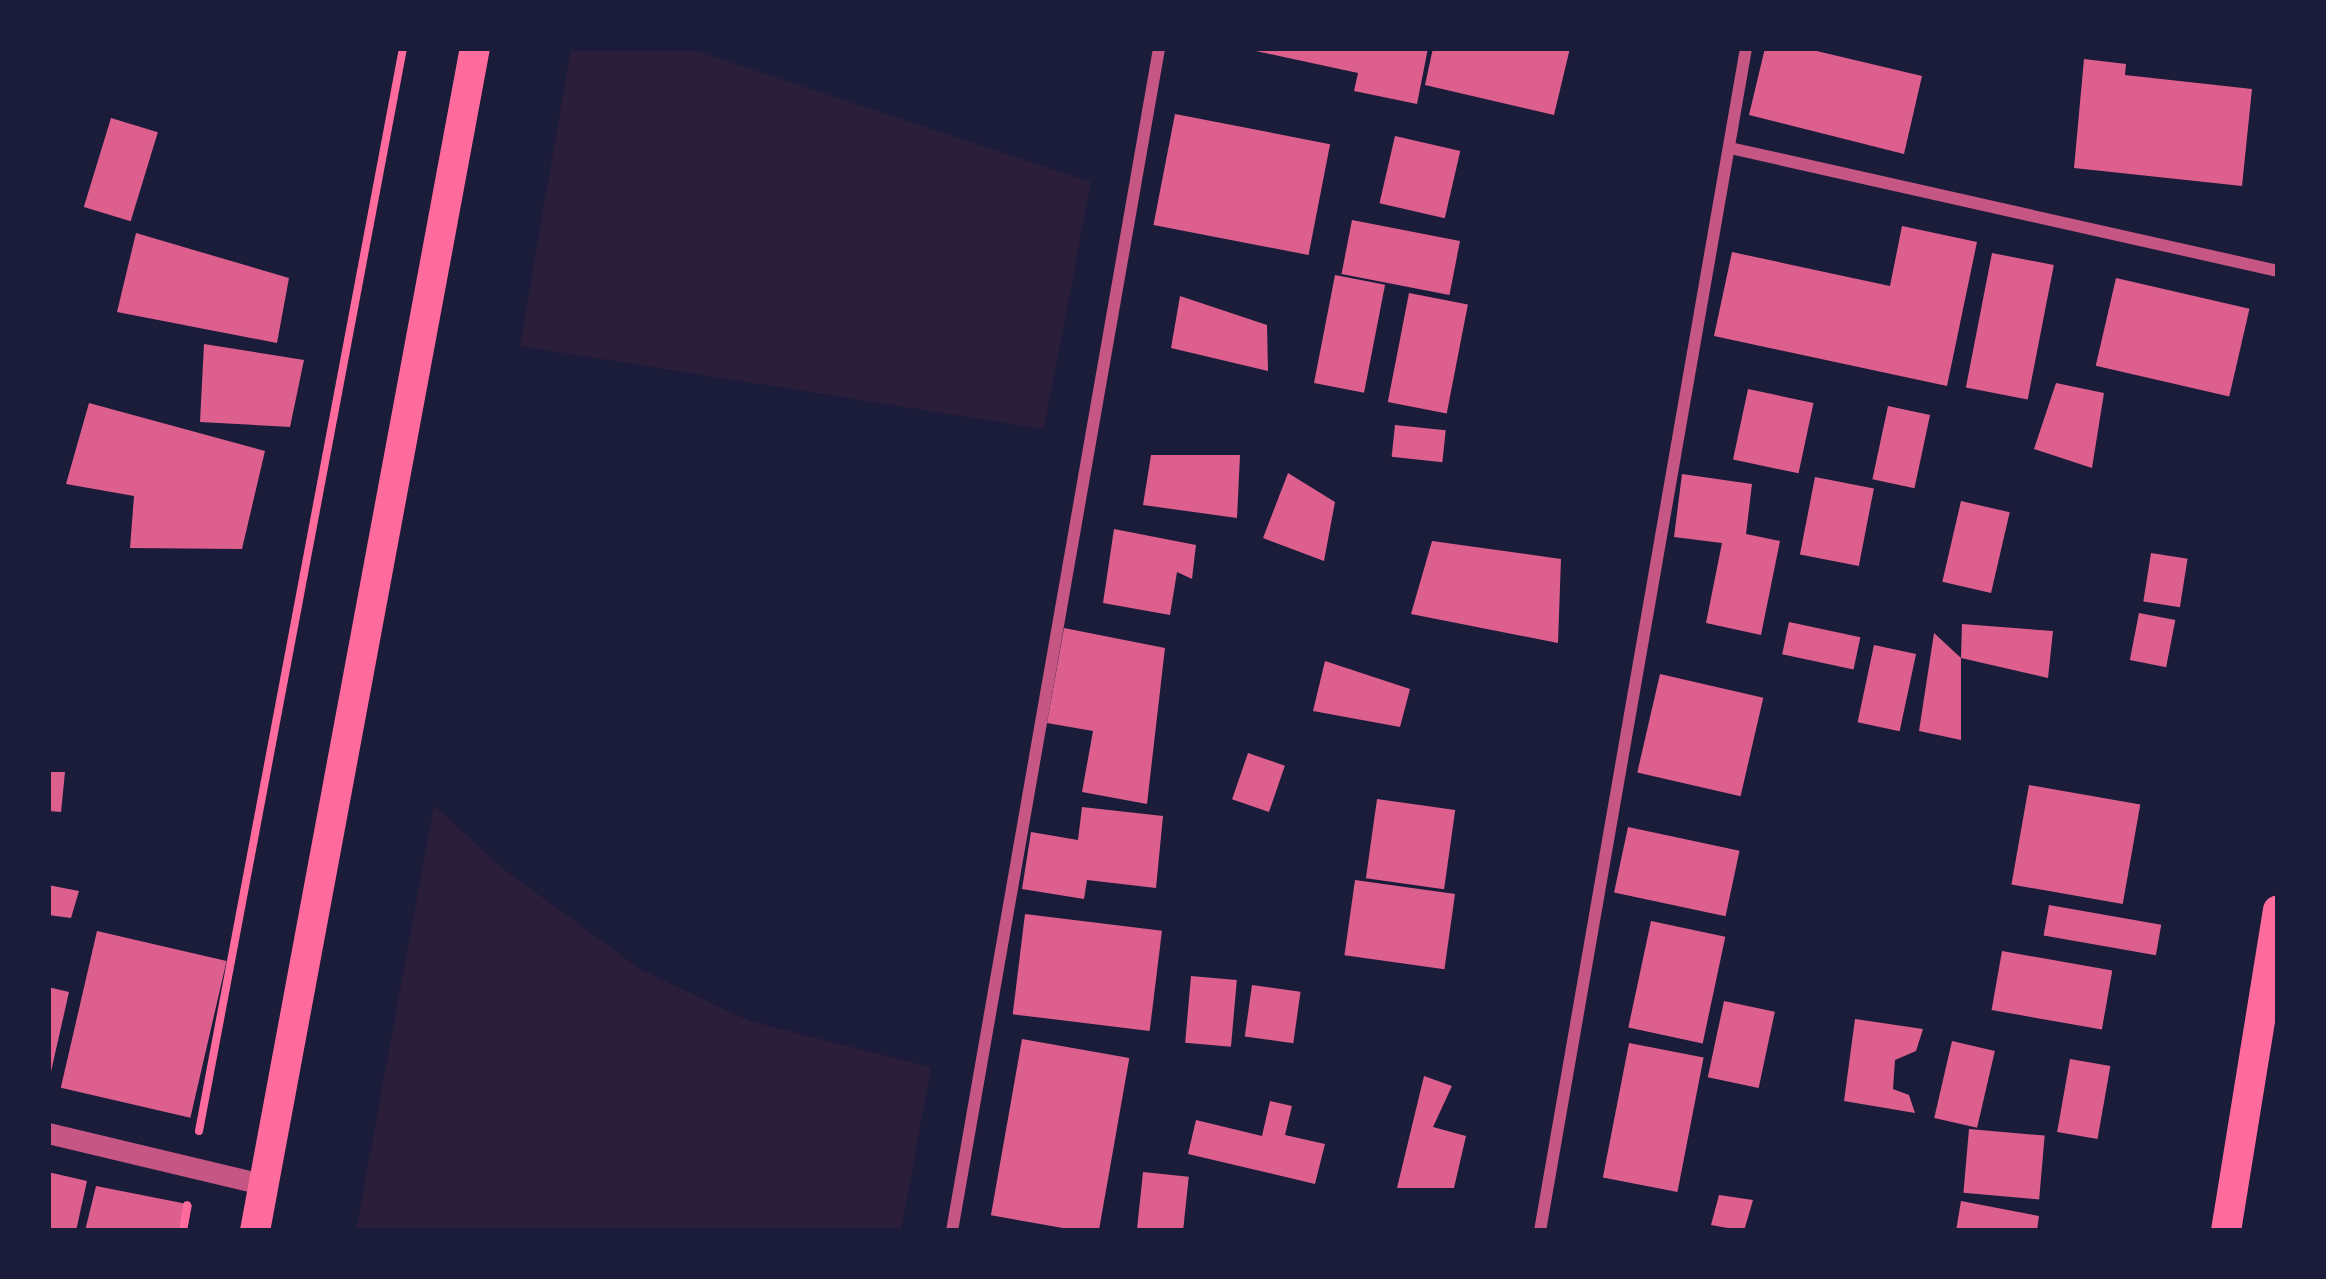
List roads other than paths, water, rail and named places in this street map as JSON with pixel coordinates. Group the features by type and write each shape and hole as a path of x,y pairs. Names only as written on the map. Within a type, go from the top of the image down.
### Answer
{"main road":[{"path":"255,1231 475,48"},
{"path":"2226,1231 2278,910"}],"street":[{"path":"952,1231 1159,48"},
{"path":"1540,1231 1746,48"},
{"path":"1730,148 2278,271"},
{"path":"48,1133 262,1184"}]}
